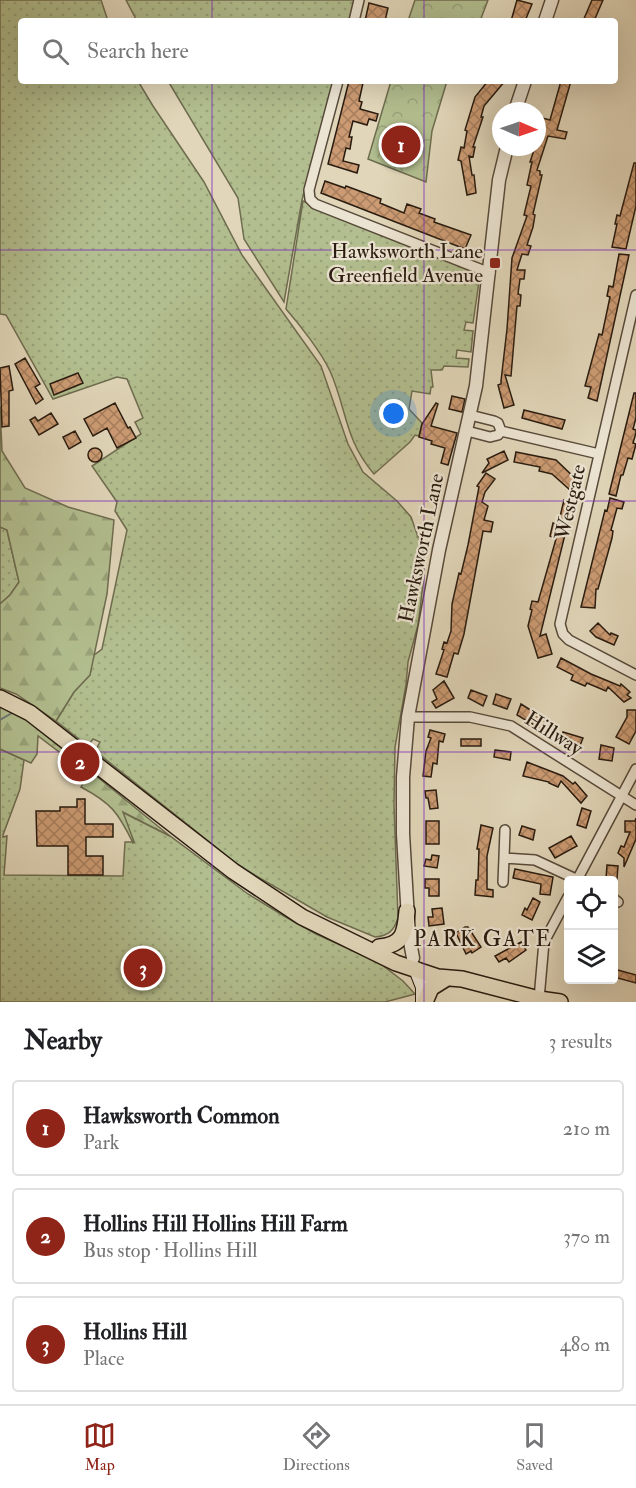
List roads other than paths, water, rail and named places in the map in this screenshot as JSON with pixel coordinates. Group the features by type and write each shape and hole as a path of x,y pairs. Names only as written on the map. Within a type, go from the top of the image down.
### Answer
{"main road":[{"path":"0,698 30,713 233,871 302,917 396,963 415,964"},
{"path":"355,943 379,947 390,946 401,939 404,934 407,910"},
{"path":"379,947 415,964 453,974 455,979"},
{"path":"415,964 423,987 424,1002"},
{"path":"424,1002 431,988 455,979 540,1000 560,1002"}],"street":[{"path":"355,18 359,0"},
{"path":"546,18 552,0"},
{"path":"337,84 309,190 310,199 315,204 489,273"},
{"path":"518,102 524,84"},
{"name":"Hawksworth Lane","path":"415,964 409,936 403,834 403,777 408,717 439,550 470,415 499,180 505,156"},
{"name":"Westgate","path":"636,295 560,624 563,634 569,640 636,675"},
{"path":"470,415 498,423 501,431"},
{"path":"467,431 490,437 498,435 501,431"},
{"path":"501,431 599,454"},
{"name":"Hillway","path":"408,717 470,717 511,726 636,805"},
{"path":"580,876 636,769"},
{"path":"503,882 505,830"},
{"path":"504,858 535,860 569,876"},
{"path":"540,1000 544,942 564,904"}],"waterway":[{"path":"0,720 12,713"}],"place":[{"name":"Hawksworth Common","path":"401,145"},
{"name":"Hawksworth Lane Greenfield Avenue","path":"495,263"},
{"name":"Hollins Hill Hollins Hill Farm","path":"80,762"},
{"name":"Hollins Hill","path":"143,968"}],"district":[{"name":"PARK GATE","path":"483,938"}]}
